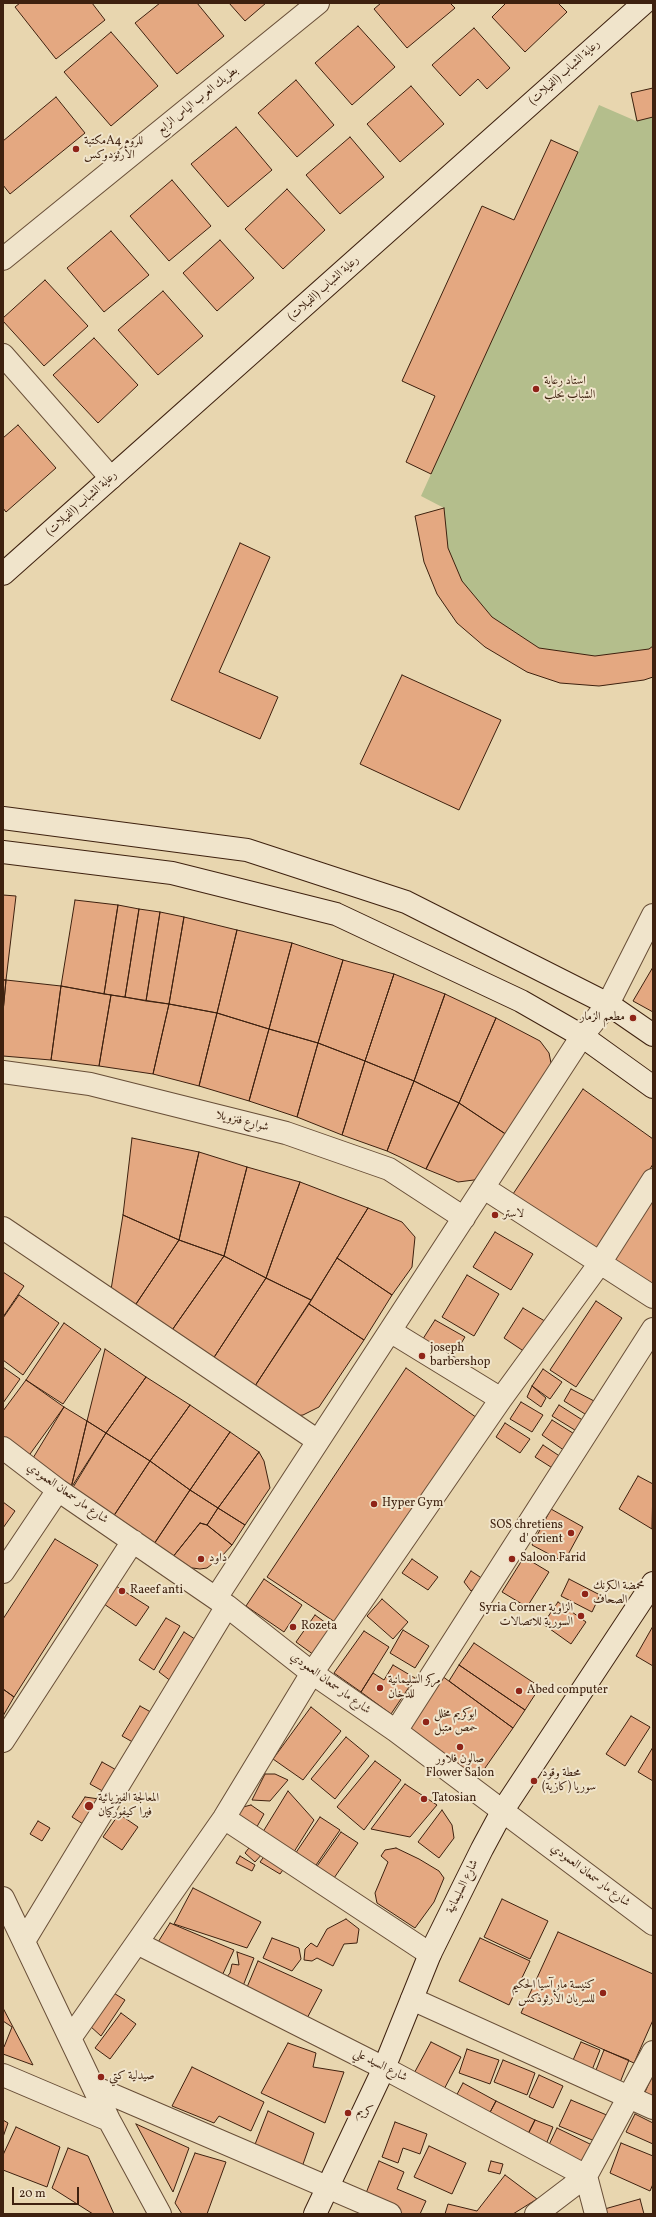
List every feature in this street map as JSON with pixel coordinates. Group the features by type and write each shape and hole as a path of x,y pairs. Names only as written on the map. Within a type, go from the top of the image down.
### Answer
{"street":[{"name":"بطريك العرب الياس الرابع","path":"3,259 318,3"},
{"name":"رعاية الشباب (الفيلات)","path":"3,574 644,3"},
{"path":"3,355 111,478"},
{"path":"3,818 247,850 406,902 608,1004 653,1035"},
{"path":"3,852 172,872 336,914 521,1001 582,1036 653,1087"},
{"path":"24,1941 318,1441 582,1036 608,1004 653,915"},
{"name":"شوارع فنزويلا","path":"6,1079 90,1084 286,1133 389,1169 464,1218"},
{"path":"71,2037 224,1818 312,1673 501,1399 600,1263 653,1180"},
{"path":"484,1188 653,1297"},
{"path":"3,1228 318,1441"},
{"path":"396,1731 653,1329"},
{"path":"390,1331 501,1399"},
{"name":"شارع مار سمعان العمودي","path":"3,1448 58,1490 222,1602 312,1673 396,1731 653,1924"},
{"path":"3,1572 58,1490"},
{"path":"3,1741 133,1541"},
{"name":"شارع السليمانية","path":"315,2214 384,2068 430,1954 503,1810 653,1583"},
{"path":"224,1818 430,1954"},
{"path":"3,1898 71,2037 109,2120 160,2214"},
{"name":"شارع السيد علي","path":"136,1943 384,2068 586,2176"},
{"path":"412,1999 653,2108"},
{"path":"536,2214 586,2176 653,2052"},
{"path":"3,2075 109,2120"},
{"path":"94,2087 390,2214"},
{"path":"586,2176 596,2214"}],"green space":[{"name":"استاد رعاية الشباب بحلب","path":"653,88 653,677 644,680 599,686 560,683 527,672 457,623 437,594 424,562 415,516 444,508 421,496 431,474 406,462 435,396 402,381 482,206 514,220 551,140 578,152 599,105 636,121 631,93"}],"building":[{"path":"20,3 92,3 105,20 56,59 15,7"},
{"path":"160,3 197,3 224,36 177,74 135,23"},
{"path":"229,3 266,3 245,21"},
{"path":"381,3 450,3 455,8 407,48 374,9"},
{"path":"506,3 558,3 567,12 525,52 492,17"},
{"path":"358,26 395,67 352,105 315,63"},
{"path":"474,28 510,68 487,89 478,79 460,96 432,65"},
{"path":"111,32 158,86 111,126 64,72"},
{"path":"296,80 334,125 297,157 258,113"},
{"path":"411,86 444,124 400,162 367,124"},
{"path":"653,88 653,117 637,121 631,93"},
{"path":"56,97 85,133 10,194 3,185 3,141"},
{"path":"236,127 272,170 228,207 191,164"},
{"path":"350,137 384,177 340,214 306,175"},
{"path":"551,140 578,152 431,474 406,462 435,396 402,381 482,206 514,220"},
{"path":"172,180 211,226 169,261 130,216"},
{"path":"287,189 325,230 283,269 245,229"},
{"path":"111,231 149,275 104,312 67,268"},
{"path":"220,240 254,278 217,311 183,273"},
{"path":"45,280 88,326 44,366 3,321 3,318"},
{"path":"163,291 203,336 158,375 118,330"},
{"path":"94,338 138,385 98,423 53,375"},
{"path":"18,425 56,468 6,512 3,508 3,438"},
{"path":"444,508 448,548 462,581 492,617 539,648 595,656 649,649 653,646 653,677 644,680 599,686 560,683 527,672 485,647 457,623 437,594 424,562 415,516"},
{"path":"240,543 270,557 219,672 278,697 260,739 171,700"},
{"path":"402,675 501,720 459,810 360,764"},
{"path":"3,895 16,896 6,980 3,980"},
{"path":"75,900 118,905 104,994 61,986"},
{"path":"118,905 139,909 125,997 104,994"},
{"path":"139,909 160,912 146,1001 125,997"},
{"path":"160,912 184,917 169,1004 146,1001"},
{"path":"184,917 237,930 217,1013 169,1004"},
{"path":"237,930 292,943 269,1029 217,1013"},
{"path":"292,943 343,960 318,1043 269,1029"},
{"path":"343,960 394,974 365,1061 318,1043"},
{"path":"653,967 653,1012 633,1001"},
{"path":"394,974 445,994 414,1081 365,1061"},
{"path":"3,980 6,980 3,1012"},
{"path":"6,980 61,986 51,1060 3,1056 3,1012"},
{"path":"61,986 111,995 99,1066 51,1060"},
{"path":"445,994 496,1018 459,1103 414,1081"},
{"path":"111,995 169,1004 153,1074 99,1066"},
{"path":"169,1004 217,1013 199,1086 153,1074"},
{"path":"217,1013 269,1029 249,1101 199,1086"},
{"path":"496,1018 540,1041 549,1053 551,1063 549,1075 507,1135 459,1103"},
{"path":"269,1029 318,1043 297,1117 249,1101"},
{"path":"318,1043 365,1061 342,1135 297,1117"},
{"path":"365,1061 414,1081 387,1151 342,1135"},
{"path":"414,1081 459,1103 426,1169 387,1151"},
{"path":"583,1089 653,1139 653,1164 597,1256 509,1200"},
{"path":"459,1103 507,1135 485,1171 474,1180 458,1182 426,1169"},
{"path":"132,1138 199,1152 179,1240 123,1215"},
{"path":"199,1152 247,1167 224,1256 179,1240"},
{"path":"247,1167 300,1182 266,1278 224,1256"},
{"path":"300,1182 368,1208 311,1300 266,1278"},
{"path":"653,1199 653,1294 610,1266"},
{"path":"368,1208 402,1222 415,1237 412,1267 392,1295 337,1258"},
{"path":"123,1215 179,1240 132,1310 110,1296"},
{"path":"495,1232 533,1254 511,1290 473,1267"},
{"path":"179,1240 224,1256 170,1333 132,1310"},
{"path":"224,1256 266,1278 211,1362 170,1333"},
{"path":"337,1258 392,1295 364,1340 309,1304"},
{"path":"3,1272 24,1286 3,1317"},
{"path":"467,1275 499,1294 474,1336 442,1317"},
{"path":"266,1278 311,1300 253,1389 211,1362"},
{"path":"19,1295 59,1323 23,1375 3,1360 3,1318"},
{"path":"596,1301 622,1318 576,1387 550,1370"},
{"path":"309,1304 364,1340 319,1407 303,1415 294,1416 253,1389"},
{"path":"523,1308 548,1323 528,1354 504,1338"},
{"path":"435,1320 465,1337 449,1363 419,1345"},
{"path":"64,1323 101,1349 63,1404 26,1380"},
{"path":"105,1349 146,1377 106,1433 87,1421"},
{"path":"3,1367 20,1379 3,1403"},
{"path":"406,1368 480,1420 338,1624 267,1577"},
{"path":"543,1369 562,1382 550,1399 532,1386"},
{"path":"146,1377 190,1405 150,1461 106,1433"},
{"path":"26,1380 64,1407 25,1461 3,1445 3,1411"},
{"path":"532,1386 546,1398 541,1407 527,1397"},
{"path":"571,1389 596,1402 585,1414 564,1401"},
{"path":"521,1402 543,1415 532,1432 510,1419"},
{"path":"190,1405 230,1432 190,1490 150,1461"},
{"path":"559,1405 584,1421 578,1432 552,1416"},
{"path":"64,1407 87,1421 71,1488 30,1463"},
{"path":"552,1420 576,1435 565,1451 542,1435"},
{"path":"87,1421 106,1433 72,1489 71,1488"},
{"path":"505,1423 530,1439 520,1453 496,1437"},
{"path":"230,1432 259,1452 218,1508 190,1490"},
{"path":"106,1433 150,1461 113,1517 71,1488"},
{"path":"543,1445 561,1457 554,1469 535,1457"},
{"path":"259,1452 264,1461 270,1488 245,1525 218,1508"},
{"path":"150,1461 190,1490 154,1544 113,1517"},
{"path":"638,1476 653,1484 652,1529 619,1509"},
{"path":"190,1490 218,1508 207,1525 200,1523 172,1558 154,1544"},
{"path":"3,1502 15,1511 3,1528"},
{"path":"218,1508 245,1525 232,1545 207,1525"},
{"path":"551,1509 583,1527 564,1562 532,1545"},
{"path":"200,1523 207,1525 232,1545 221,1557 207,1568 200,1569 185,1567 172,1558"},
{"path":"55,1539 98,1565 14,1697 3,1689 3,1619"},
{"path":"524,1557 549,1572 527,1607 502,1592"},
{"path":"412,1559 438,1577 428,1590 402,1573"},
{"path":"471,1571 483,1579 471,1591 464,1582"},
{"path":"264,1579 302,1605 284,1632 246,1606"},
{"path":"569,1579 600,1595 592,1612 561,1596"},
{"path":"116,1586 149,1607 136,1626 104,1604"},
{"path":"382,1599 408,1622 393,1639 367,1616"},
{"path":"558,1602 586,1622 571,1644 543,1624"},
{"path":"315,1615 333,1628 314,1655 296,1642"},
{"path":"166,1618 180,1626 154,1670 139,1660"},
{"path":"653,1626 653,1666 636,1656"},
{"path":"403,1630 429,1646 415,1668 390,1653"},
{"path":"364,1631 389,1647 361,1692 334,1673"},
{"path":"184,1632 201,1643 176,1685 159,1672"},
{"path":"474,1643 540,1687 525,1710 459,1665"},
{"path":"393,1665 415,1678 391,1714 361,1692 373,1673 384,1680"},
{"path":"459,1665 525,1710 513,1728 449,1681"},
{"path":"442,1676 513,1728 478,1778 406,1727"},
{"path":"3,1689 14,1697 3,1716"},
{"path":"140,1706 156,1715 138,1745 122,1736"},
{"path":"311,1707 341,1731 303,1780 273,1759"},
{"path":"631,1716 650,1727 625,1766 606,1754"},
{"path":"346,1737 369,1756 335,1799 311,1779"},
{"path":"653,1747 653,1781 638,1772"},
{"path":"375,1761 401,1780 364,1830 337,1807"},
{"path":"102,1762 120,1772 108,1794 90,1784"},
{"path":"265,1774 275,1774 288,1780 270,1801 252,1800"},
{"path":"405,1784 437,1805 410,1837 371,1829"},
{"path":"288,1791 314,1820 292,1855 261,1835"},
{"path":"85,1797 99,1799 83,1824 72,1817"},
{"path":"251,1805 264,1814 254,1832 234,1813 239,1808"},
{"path":"442,1810 452,1825 454,1838 439,1858 418,1842"},
{"path":"119,1814 138,1827 122,1850 103,1837"},
{"path":"320,1817 340,1830 312,1871 293,1857"},
{"path":"38,1821 50,1828 42,1841 30,1834"},
{"path":"341,1832 358,1843 332,1881 315,1869"},
{"path":"252,1844 263,1853 255,1862 245,1853"},
{"path":"396,1848 439,1871 444,1878 434,1902 415,1928 377,1903 375,1893 388,1862 381,1856 385,1850"},
{"path":"266,1854 285,1867 280,1874 260,1862"},
{"path":"240,1856 255,1865 252,1871 236,1863"},
{"path":"193,1888 261,1922 247,1948 174,1924"},
{"path":"502,1899 548,1921 530,1959 484,1937"},
{"path":"346,1919 359,1929 357,1943 344,1944 333,1966 317,1958 312,1961 304,1960 305,1949 311,1943 317,1947 327,1929"},
{"path":"170,1923 234,1950 220,1980 155,1947"},
{"path":"558,1932 653,1974 653,2020 634,2063 521,2013"},
{"path":"272,1938 299,1948 301,1959 292,1971 263,1958"},
{"path":"480,1938 530,1961 509,2005 459,1981"},
{"path":"237,1952 254,1958 241,1991 222,1983 230,1973 232,1964 239,1965"},
{"path":"258,1961 322,1990 305,2022 245,1992"},
{"path":"112,1992 125,2000 101,2036 90,2026"},
{"path":"3,2008 33,2065 3,2054"},
{"path":"121,2013 136,2024 110,2059 95,2048"},
{"path":"3,2021 12,2027 4,2047 3,2047"},
{"path":"431,2042 461,2057 441,2095 411,2079"},
{"path":"581,2042 600,2050 590,2075 570,2067"},
{"path":"288,2043 316,2053 313,2067 344,2072 325,2123 261,2093"},
{"path":"467,2049 499,2060 490,2084 459,2073"},
{"path":"604,2050 629,2060 619,2085 594,2075"},
{"path":"503,2060 535,2073 527,2095 494,2082"},
{"path":"192,2067 264,2102 251,2131 219,2116 214,2123 172,2106"},
{"path":"653,2074 653,2104 642,2099"},
{"path":"539,2075 563,2086 553,2108 529,2097"},
{"path":"463,2083 496,2101 487,2118 454,2100"},
{"path":"571,2100 609,2116 597,2142 559,2126"},
{"path":"496,2101 535,2120 526,2138 487,2118"},
{"path":"268,2111 314,2133 302,2167 254,2147"},
{"path":"635,2114 653,2123 653,2144 626,2132"},
{"path":"3,2120 8,2123 3,2137"},
{"path":"535,2120 553,2127 545,2147 526,2138"},
{"path":"395,2122 427,2134 420,2154 403,2148 398,2163 382,2157"},
{"path":"136,2124 189,2148 173,2192"},
{"path":"16,2127 60,2147 47,2187 3,2170 3,2155"},
{"path":"557,2128 592,2145 580,2168 546,2151"},
{"path":"621,2143 653,2156 653,2184 650,2191 610,2173"},
{"path":"429,2146 466,2163 452,2194 414,2177"},
{"path":"68,2148 88,2156 114,2214 93,2214 52,2188"},
{"path":"195,2153 226,2162 207,2214 182,2214 175,2203"},
{"path":"379,2161 404,2172 397,2189 426,2201 420,2214 403,2214 364,2198"},
{"path":"491,2161 503,2164 500,2174 488,2171"},
{"path":"505,2175 537,2199 513,2214 445,2214 448,2204 477,2211"},
{"path":"640,2199 644,2214 602,2214 601,2210"}],"place":[{"name":"مكتبةA4 للروم الأرثودوكس","path":"76,149"},
{"name":"استاد رعاية الشباب بحلب","path":"536,389"},
{"name":"مطعم الزمار","path":"633,1018"},
{"name":"لاستر","path":"495,1215"},
{"name":"joseph barbershop","path":"422,1356"},
{"name":"Hyper Gym","path":"374,1504"},
{"name":"SOS chretiens d' orient","path":"571,1533"},
{"name":"داود","path":"201,1559"},
{"name":"Saloon Farid","path":"512,1559"},
{"name":"Raeef anti","path":"122,1591"},
{"name":"محمضة الكرنك الصحاف","path":"585,1594"},
{"name":"Syria Corner الزاوية السورية للاتصالات","path":"581,1616"},
{"name":"Rozeta","path":"293,1627"},
{"name":"مركز السليمانية للدخان","path":"380,1688"},
{"name":"Abed computer","path":"519,1691"},
{"name":"ابوكريم مخلل حمص متبل","path":"426,1722"},
{"name":"صالون فلاور Flower Salon","path":"460,1747"},
{"name":"محطة وقود (كازية) سوريا","path":"534,1781"},
{"name":"Tatosian","path":"424,1799"},
{"name":"المعالجة الفيزيائية فيرا كيفوركيان","path":"89,1806"},
{"name":"كنيسة مار آسيا الحكيم للسريان الأرثوذكس","path":"603,1993"},
{"name":"صيدلية كتي","path":"101,2077"},
{"name":"كريم","path":"348,2113"}]}
